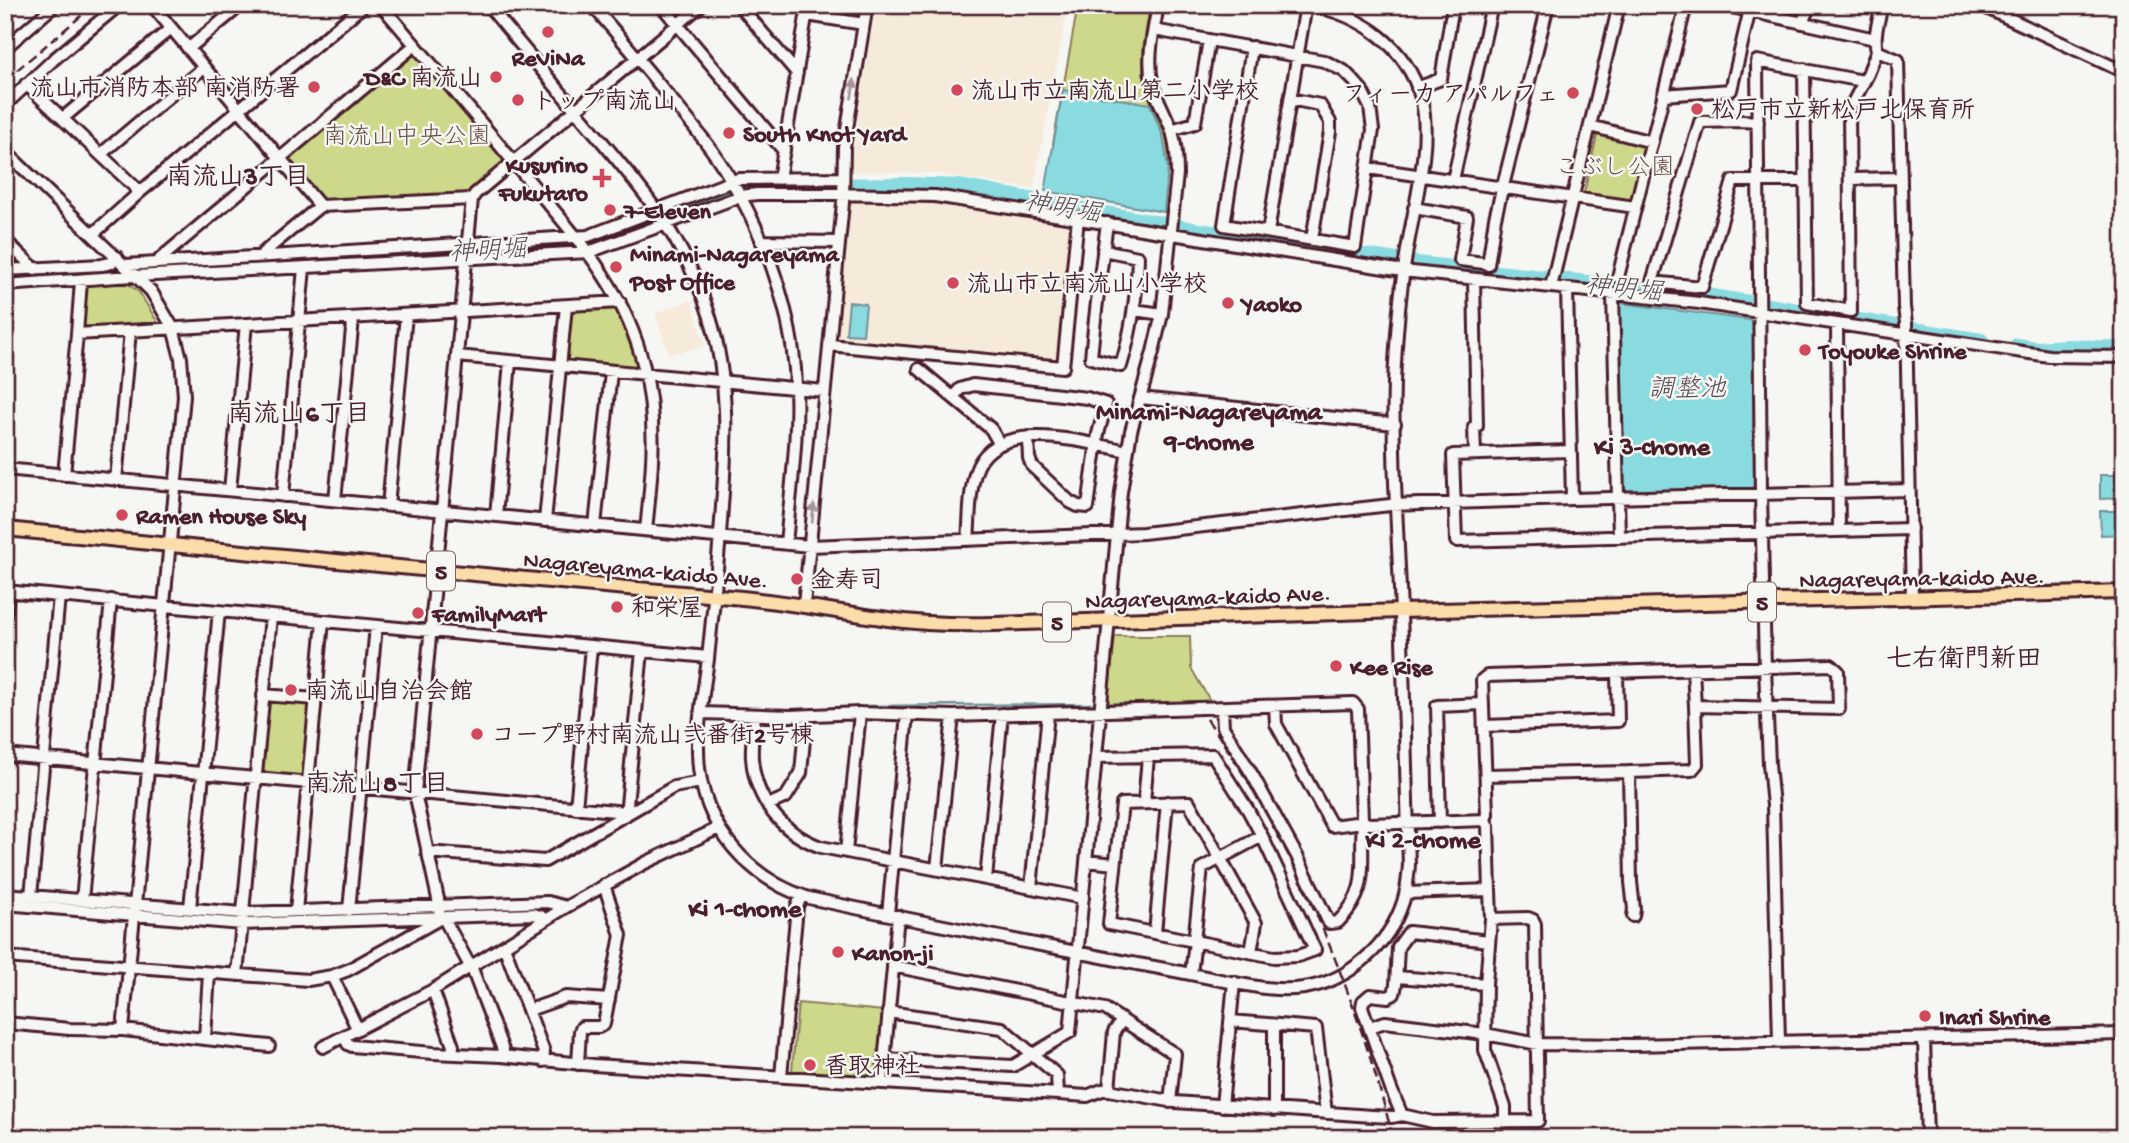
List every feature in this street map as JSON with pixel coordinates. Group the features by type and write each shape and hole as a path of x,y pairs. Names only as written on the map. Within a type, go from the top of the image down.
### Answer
{"main road":[{"name":"Nagareyama-kaido Ave.","path":"5,529 804,605 887,619 943,624 2124,592"}],"street":[{"path":"5,48 55,5"},
{"path":"5,105 119,5"},
{"path":"152,5 320,206"},
{"path":"188,49 241,5"},
{"path":"93,234 364,5"},
{"path":"381,5 589,252 620,302 636,339 652,408 653,452 646,530"},
{"path":"488,5 662,216 687,261 704,300 716,340 723,383 726,439 720,538 698,756 701,782 708,806 734,849 758,873 801,896 1077,952 1283,990 1306,988 1335,978 1355,967 1384,939 1406,893 1409,865 1395,360 1404,265 1425,127 1418,88 1395,51 1371,28 1340,12 1308,5 1297,55 1268,232"},
{"path":"593,5 706,142 741,196 761,241 783,304 796,390 796,427 786,544"},
{"path":"661,5 784,152"},
{"path":"501,1056 503,1050 471,966 441,913 415,793 472,199 701,5"},
{"path":"739,5 797,73"},
{"path":"804,605 839,242 844,147 867,5"},
{"path":"884,1059 1013,1066 1070,1032 1127,451 1162,314 1177,165 1171,130 1152,83 1150,61 1158,5"},
{"path":"1418,88 1441,79 1453,5"},
{"path":"1453,180 1492,5"},
{"path":"1414,208 1466,217 1460,260 1486,264 1548,5"},
{"path":"1552,281 1619,5"},
{"path":"1618,277 1686,5"},
{"path":"1723,5 1750,8 1876,45 1898,60 1912,598"},
{"path":"1802,23 1810,5"},
{"path":"1804,69 1807,303 1851,311 1849,110 1868,74 1882,5"},
{"path":"1980,5 2124,72"},
{"path":"1663,94 1731,90 1750,8"},
{"path":"779,178 807,10 864,24"},
{"path":"63,118 170,29"},
{"path":"1154,30 1209,40 1252,47 1297,55 1324,61 1344,71 1361,89 1370,107 1373,140 1355,247 1224,225 1252,47"},
{"path":"1171,130 1195,123 1209,40"},
{"path":"160,261 415,45"},
{"path":"1779,1038 1761,493 1757,61 1863,81"},
{"path":"101,154 204,68"},
{"path":"26,84 140,192"},
{"path":"1290,99 1320,105 1330,122 1312,239"},
{"path":"1758,122 1700,122 1652,282 1702,287 1733,181 1805,181"},
{"path":"1590,126 1651,142"},
{"path":"5,151 151,291 173,328 184,377 123,1030"},
{"path":"1368,168 1634,207"},
{"path":"5,270 263,255 467,251 589,252 732,181 779,178 936,196 1107,223 1171,228 1404,265 1474,279 1552,281 1567,289 1760,307 1837,325 1906,330 2049,356 2124,357"},
{"path":"1850,179 1900,178"},
{"path":"5,285 304,268 467,251 588,236 741,196 843,186"},
{"path":"263,255 320,206 472,199"},
{"path":"829,345 1063,367 1078,218"},
{"path":"1103,250 1138,257 1134,310 1121,366 1091,358 1103,250 1107,223"},
{"path":"5,240 35,269"},
{"path":"761,241 839,242"},
{"path":"283,496 304,268"},
{"path":"1474,279 1477,413 1477,426 1474,427 1475,454"},
{"path":"64,475 81,281"},
{"path":"1567,289 1572,499"},
{"path":"1613,294 1619,537"},
{"path":"77,334 620,302"},
{"path":"545,521 566,306"},
{"path":"1134,310 1162,314"},
{"path":"388,506 406,315"},
{"path":"335,500 353,319"},
{"path":"230,490 246,324"},
{"path":"1837,325 1839,530"},
{"path":"116,480 130,331"},
{"path":"457,356 824,391"},
{"path":"496,516 510,362"},
{"path":"919,369 991,429 999,443"},
{"path":"595,526 611,372"},
{"path":"953,397 960,389 973,385 1087,398 1105,404 1096,445 1088,507 1070,502 1032,466 1028,437"},
{"path":"1140,398 1395,424"},
{"path":"968,540 974,475 984,455 999,443 1028,437 1053,438 1127,451"},
{"path":"1570,451 1453,455 1456,541 1910,529"},
{"path":"5,469 810,546 1143,533 1397,505 1454,502 1909,489"},
{"path":"5,617 6,591 708,657"},
{"path":"31,896 59,596"},
{"path":"82,900 111,600"},
{"path":"190,908 219,611"},
{"path":"237,975 271,616"},
{"path":"296,911 323,621"},
{"path":"349,910 376,626"},
{"path":"576,808 591,647"},
{"path":"626,814 642,650"},
{"path":"1505,1122 1505,1107 1485,1050 1491,919 1488,826 1485,820 1487,814 1482,680 1486,676 1831,665 1838,671 1839,709 1695,706"},
{"path":"1486,775 1692,770 1697,764 1693,669"},
{"path":"1484,726 1618,721 1617,672"},
{"path":"263,695 316,699"},
{"path":"702,713 953,716 1353,704 1356,705 1363,822 1363,873 1357,895 1338,922 1329,923 1297,856 1223,727 1222,708"},
{"path":"1440,822 1437,706 1483,704"},
{"path":"1275,706 1276,724 1332,826 1363,822 1408,824 1485,820"},
{"path":"846,852 860,713"},
{"path":"1031,888 1048,713"},
{"path":"755,715 753,768 760,792 782,823 800,838 821,847 1083,898"},
{"path":"882,1083 893,966 894,860 907,715"},
{"path":"986,879 1002,715"},
{"path":"768,805 786,797 801,773 806,716"},
{"path":"937,869 953,716"},
{"path":"5,755 626,814"},
{"path":"1096,757 1213,755 1262,836 1315,950 1298,956 1282,957 1251,952 1109,924 1121,807 1125,803 1189,802 1256,923 1251,952"},
{"path":"1144,802 1148,757"},
{"path":"1629,772 1633,916"},
{"path":"428,852 545,861 674,787 701,782"},
{"path":"1155,933 1167,802"},
{"path":"323,1047 433,990 543,920 645,863 719,828"},
{"path":"1191,974 1202,868 1262,836"},
{"path":"1086,861 1115,864"},
{"path":"579,1064 582,1027 599,1027 604,1024 621,935 604,886"},
{"path":"1406,893 1490,890"},
{"path":"5,894 82,900 135,909 190,908 242,918 296,911 349,910 533,914 541,916 543,920"},
{"path":"782,1076 797,906 801,896"},
{"path":"5,904 135,909 242,918 441,913 548,902 566,907"},
{"path":"5,957 295,981 332,975 376,955 441,913"},
{"path":"344,1037 352,1046 579,1064 1087,1096 1109,1090 1170,1101 1274,1110 1392,1117 1402,1115 1433,1122 1538,1121 1533,920 1491,919"},
{"path":"1402,1115 1362,1007 1363,1001 1370,995 1388,997 1394,994 1398,947 1409,932 1489,941"},
{"path":"504,946 544,1052 543,1061"},
{"path":"893,966 1105,1009 1175,1054 1170,1101"},
{"path":"205,1038 209,973"},
{"path":"332,975 357,1028"},
{"path":"1397,977 1486,984"},
{"path":"1222,1106 1234,982"},
{"path":"433,990 453,1046 452,1054"},
{"path":"529,1010 566,997 609,1000"},
{"path":"888,1013 1002,1028 1057,1075 1058,1094"},
{"path":"1109,1090 1114,1032 1122,1020"},
{"path":"1230,1021 1316,1028 1326,1113"},
{"path":"1370,1027 1385,1022 1485,1034 1538,1044 1632,1045 1779,1038 1924,1039 2124,1034"},
{"path":"5,1023 123,1030 269,1046"},
{"path":"1274,1110 1275,1025"},
{"path":"1924,1039 1927,1138"}],"shaded area":[{"name":"流山市立南流山第二小学校","path":"876,5 1019,5 1067,12 1033,189 932,173 854,172 850,167"},
{"name":"流山市立南流山小学校","path":"851,200 935,202 1067,223 1071,226 1057,357 1053,361 899,345 838,343 835,340 848,203"},
{"path":"691,300 705,346 669,354 655,314"}],"green space":[{"path":"1078,5 1150,5 1143,48 1143,72 1148,96 1166,136 1170,163 1053,144"},
{"name":"南流山中央公園","path":"411,53 417,54 504,157 504,163 471,191 464,193 325,201 319,198 288,162 289,156"},
{"name":"こぶし公園","path":"1598,131 1644,144 1646,149 1632,199 1628,202 1583,197"},
{"path":"127,283 139,292 160,326 85,329 82,307 89,285"},
{"path":"620,308 641,364 636,370 564,363 569,312"},
{"path":"1115,636 1190,636 1191,668 1212,704 1112,707 1108,703"},
{"path":"268,699 312,704 304,778 259,774"},
{"path":"798,1003 884,1011 878,1080 809,1075 792,1071"}],"water":[{"path":"1063,90 1150,104 1163,136 1168,168 1164,212 1045,191"},
{"path":"849,302 866,304 863,335 846,334"},
{"name":"調整池","path":"1618,304 1750,320 1753,323 1752,489 1622,491"},
{"path":"2100,475 2124,475 2124,498 2100,499"},
{"path":"2100,511 2124,511 2124,534 2101,535"}],"waterway":[{"name":"神明堀","path":"5,277 594,243 742,187 908,185 960,187 1199,231 1417,264 1713,297 1981,341"},
{"name":"神明堀","path":"2017,346 2035,349 2124,349"},
{"path":"1104,704 1174,703"},
{"path":"869,706 1097,704"},
{"path":"512,909 550,908"}],"railway":[{"path":"5,80 94,5"},
{"path":"1207,719 1268,816 1319,920 1360,1028 1393,1138"}],"place":[{"name":"ReViNa","path":"548,32"},
{"name":"D&C 南流山","path":"496,77"},
{"name":"流山市消防本部 南消防署","path":"314,87"},
{"name":"流山市立南流山第二小学校","path":"957,90"},
{"name":"フィーカ アパルフェ","path":"1573,93"},
{"name":"トップ南流山","path":"518,100"},
{"name":"松戸市立新松戸北保育所","path":"1697,109"},
{"name":"South Knot Yard","path":"729,133"},
{"name":"Kusurino Fukutaro","path":"602,178"},
{"name":"7-Eleven","path":"610,210"},
{"name":"Minami-Nagareyama Post Office","path":"616,267"},
{"name":"流山市立南流山小学校","path":"953,283"},
{"name":"Yaoko","path":"1228,303"},
{"name":"Toyouke Shrine","path":"1805,350"},
{"name":"Ramen House Sky","path":"122,515"},
{"name":"金寿司","path":"797,579"},
{"name":"和栄屋","path":"617,607"},
{"name":"FamilyMart","path":"418,613"},
{"name":"Kee Rise","path":"1336,666"},
{"name":"南流山自治会館","path":"291,690"},
{"name":"コープ野村南流山弐番街2号棟","path":"477,734"},
{"name":"Kanon-ji","path":"838,952"},
{"name":"Inari Shrine","path":"1925,1016"},
{"name":"香取神社","path":"810,1065"}],"district":[{"name":"南流山3丁目","path":"238,175"},
{"name":"南流山6丁目","path":"299,412"},
{"name":"Minami-Nagareyama 9-chome","path":"1209,425"},
{"name":"Ki 3-chome","path":"1652,445"},
{"name":"七右衛門新田","path":"1964,657"},
{"name":"南流山8丁目","path":"377,782"},
{"name":"Ki 2-chome","path":"1423,838"},
{"name":"Ki 1-chome","path":"745,907"}]}
